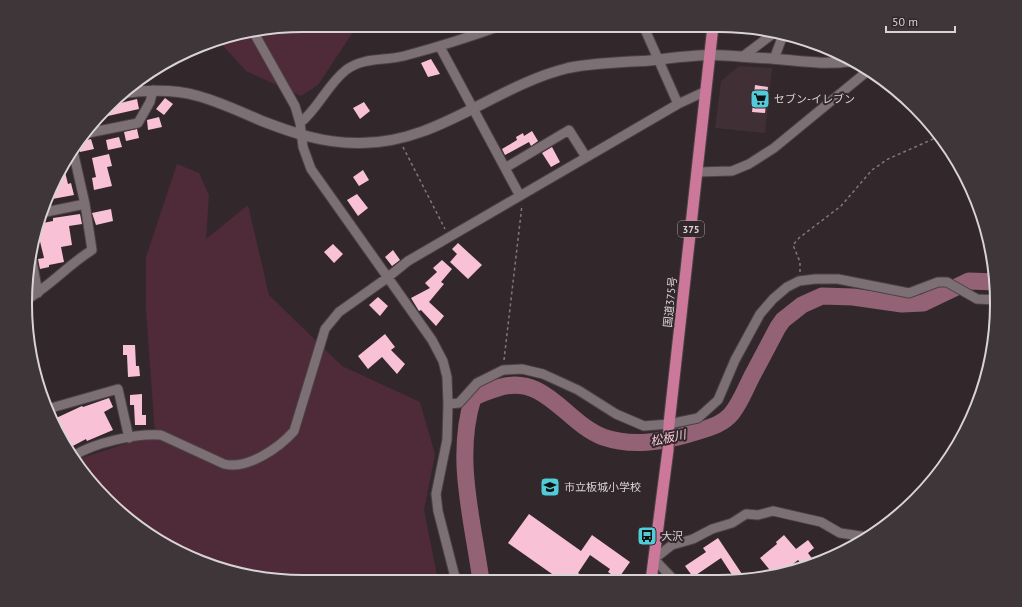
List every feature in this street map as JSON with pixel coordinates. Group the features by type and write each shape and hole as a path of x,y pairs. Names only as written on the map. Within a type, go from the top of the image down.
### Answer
{"highway":[{"name":"国道375号","path":"652,575 668,450 669,428 713,32"}],"street":[{"path":"300,123 332,84 345,71 354,65 372,59 398,58 440,47 483,32"},
{"path":"646,32 678,104"},
{"path":"256,36 295,106 300,123 302,147 311,169 432,340 443,361 447,377 447,440 436,494 438,511 454,575"},
{"path":"742,57 769,37"},
{"path":"774,59 781,39"},
{"path":"440,47 520,196"},
{"path":"133,92 153,90 198,96 300,135 331,142 359,143 400,139 414,136 474,110 508,90 536,77 570,68 607,63 711,55 813,62 841,61"},
{"path":"697,172 732,171 749,164 774,148 864,74"},
{"path":"93,132 138,123 150,102 153,90"},
{"path":"77,453 85,448 129,438 161,435 233,467 260,457 287,439 298,424 325,329 335,316 388,278 408,261 449,236 678,104 706,91"},
{"path":"506,168 569,130 586,157"},
{"path":"32,296 73,262 92,250 85,204 75,158"},
{"path":"48,211 85,204"},
{"path":"34,271 38,293"},
{"path":"448,404 459,403 477,383 502,370 522,369 542,374 578,390 616,414 644,426 669,428 698,418 718,400 735,360 760,314 773,299 787,287 799,281 815,279 838,280 909,293 938,282 947,282 977,299 990,300"},
{"path":"53,407 118,389 129,438"},
{"path":"669,575 654,559 672,545 693,539 712,529 732,523 746,514 758,515 773,511 821,522 840,533 859,536"}],"path":[{"path":"400,139 449,236"},
{"path":"799,281 800,262 793,245 799,238 841,206 872,170 888,159 934,139"},
{"path":"502,370 522,201 520,196"}],"shaded area":[{"path":"353,32 318,85 301,96 246,71 222,44 268,34"},
{"path":"739,66 772,68 765,133 715,128 721,81"},
{"path":"177,164 199,173 209,195 206,239 248,205 269,295 342,366 420,402 435,454 424,510 437,575 304,575 268,573 233,566 216,561 168,539 124,508 99,483 81,458 155,434 146,310 146,257"}],"building":[{"path":"431,59 440,74 428,77 421,63"},
{"name":"セブン-イレブン","path":"755,85 768,87 765,113 752,112"},
{"path":"165,98 173,104 164,115 156,109"},
{"path":"137,99 139,109 108,116 120,103"},
{"path":"364,102 370,111 360,119 353,108"},
{"path":"159,117 162,127 148,130 147,120"},
{"path":"137,129 139,138 126,141 124,132"},
{"path":"532,131 538,141 531,146 529,142 505,155 502,149 517,140 516,137 523,133 524,136"},
{"path":"119,137 122,147 108,150 106,140"},
{"path":"91,139 94,149 80,152 80,150 87,140"},
{"path":"552,147 560,162 551,167 542,153"},
{"path":"109,154 112,166 107,167 112,186 94,190 92,178 96,177 92,158"},
{"path":"363,170 369,180 359,186 353,177"},
{"path":"65,173 68,184 71,183 74,195 53,199"},
{"path":"357,194 368,208 358,216 347,200"},
{"path":"111,209 113,221 96,225 92,213"},
{"path":"80,214 82,224 69,226 72,245 61,247 64,262 49,265 49,267 40,269 38,259 44,258 40,240 41,233 44,223 53,221 53,218"},
{"path":"458,243 482,265 468,279 450,262 457,254 452,249"},
{"path":"333,244 343,254 334,263 324,252"},
{"path":"393,250 400,260 392,266 385,257"},
{"path":"442,260 452,269 441,282 444,284 429,302 444,316 436,326 421,310 419,311 411,298 430,288 425,283 437,272 433,268"},
{"path":"378,297 388,306 380,316 369,305"},
{"path":"385,334 395,347 391,350 405,364 397,374 382,357 368,369 358,356"},
{"path":"123,345 135,345 136,366 139,366 140,376 128,377 127,355 123,355"},
{"path":"142,394 142,415 146,415 146,425 135,425 134,405 130,405 130,395"},
{"path":"109,398 113,407 104,412 113,430 87,441 86,439 73,446 57,417 82,406 83,407"},
{"path":"529,514 581,551 592,535 630,562 621,575 612,575 608,572 610,569 590,555 578,573 581,575 553,575 508,543"},
{"path":"784,535 796,549 808,540 814,548 808,553 812,558 800,563 798,560 791,565 770,570 760,558 777,544 776,542"},
{"path":"718,538 742,574 732,574 721,558 696,575 692,575 685,566 706,552 703,548"}],"waterway":[{"name":"松板川","path":"480,575 470,513 465,466 465,443 473,398 501,387 517,385 531,388 543,394 555,402 578,422 603,437 636,443 668,439 689,434 718,424 728,417 740,401 778,327 783,320 802,305 822,296 853,297 902,304 923,303 969,281 989,282"}],"place":[{"name":"セブン-イレブン","path":"760,99"},
{"name":"市立板城小学校","path":"550,487"},
{"name":"大沢","path":"647,536"}]}
